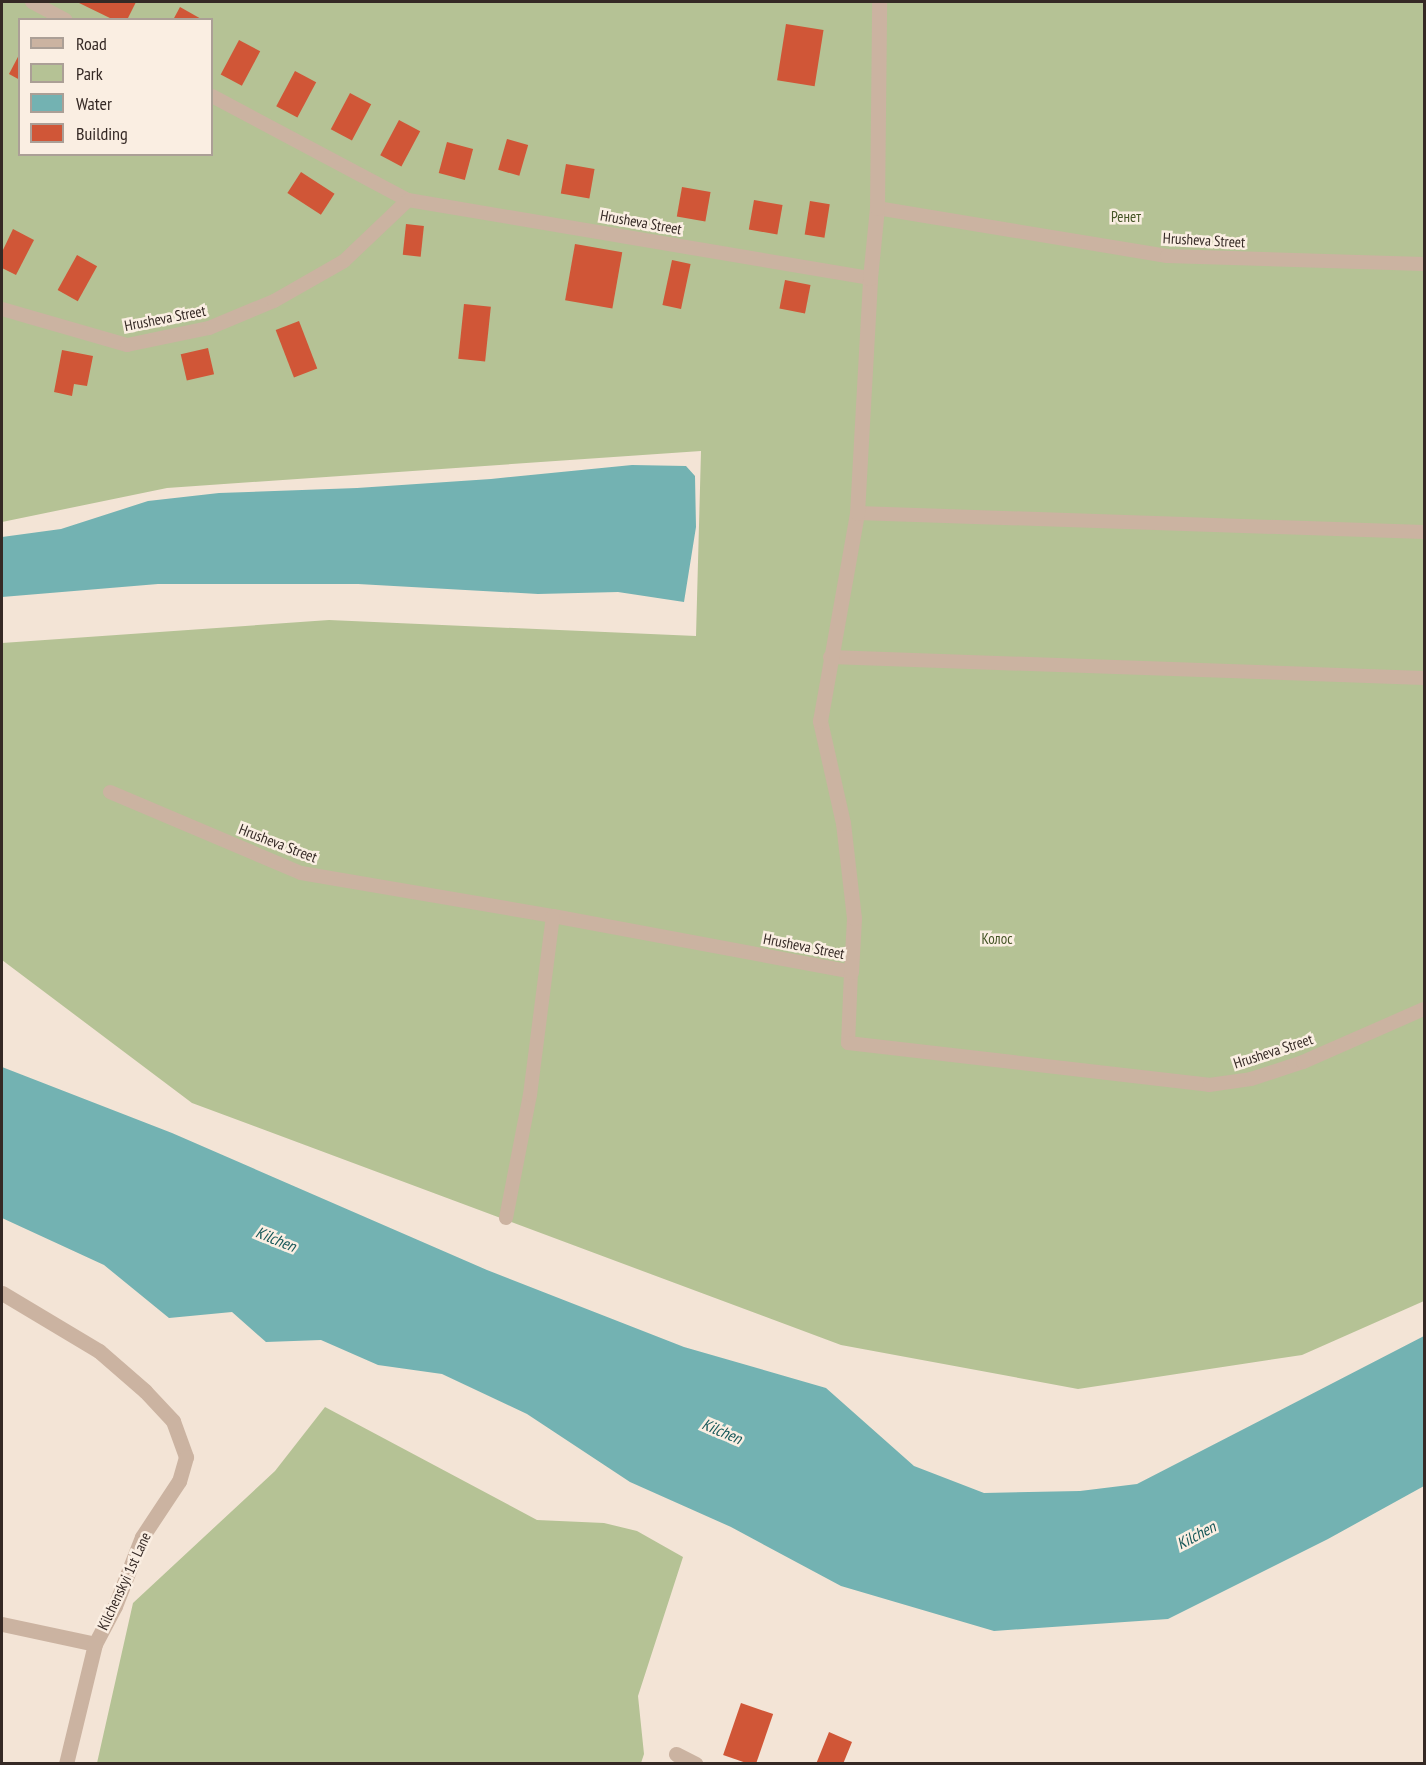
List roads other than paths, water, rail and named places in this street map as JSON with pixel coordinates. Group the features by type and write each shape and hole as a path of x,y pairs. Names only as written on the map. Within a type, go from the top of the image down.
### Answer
{"street":[{"path":"851,972 855,918 843,823 820,721 857,513 870,278 877,208 879,2"},
{"name":"Kilchenskyi 1st Lane","path":"2,1293 99,1350 145,1391 173,1421 186,1457 179,1481 142,1538 115,1606 95,1644 66,1764"},
{"name":"Kilchenskyi 1st Lane","path":"2,1624 95,1644"},
{"path":"676,1754 696,1764"}],"lane":[{"path":"32,2 62,18"},
{"name":"Hrusheva Street","path":"213,97 408,200 870,278"},
{"name":"Hrusheva Street","path":"2,309 127,345 209,328 274,301 344,261 408,200"},
{"name":"Hrusheva Street","path":"877,208 1167,256 1425,264"},
{"path":"857,513 1425,532"},
{"path":"830,657 1425,678"},
{"name":"Hrusheva Street","path":"110,792 301,873 553,916 851,972 848,1043 1209,1085 1251,1079 1304,1062 1425,1009"},
{"path":"506,1218 530,1095 553,916"}],"water":[{"path":"632,465 686,466 695,476 696,527 684,602 618,592 538,594 358,584 158,584 2,597 2,537 61,529 148,501 219,493 357,488 491,479"},
{"name":"Kilchen","path":"2,1067 172,1133 487,1270 684,1347 826,1388 914,1466 984,1493 1080,1491 1137,1484 1424,1336 1424,1486 1328,1539 1168,1619 994,1631 841,1586 731,1527 630,1482 527,1414 442,1374 378,1365 321,1340 266,1342 232,1312 169,1318 104,1265 2,1218"}],"park label":[{"name":"Ренет","path":"1126,217"},
{"name":"Колос","path":"997,939"}]}
